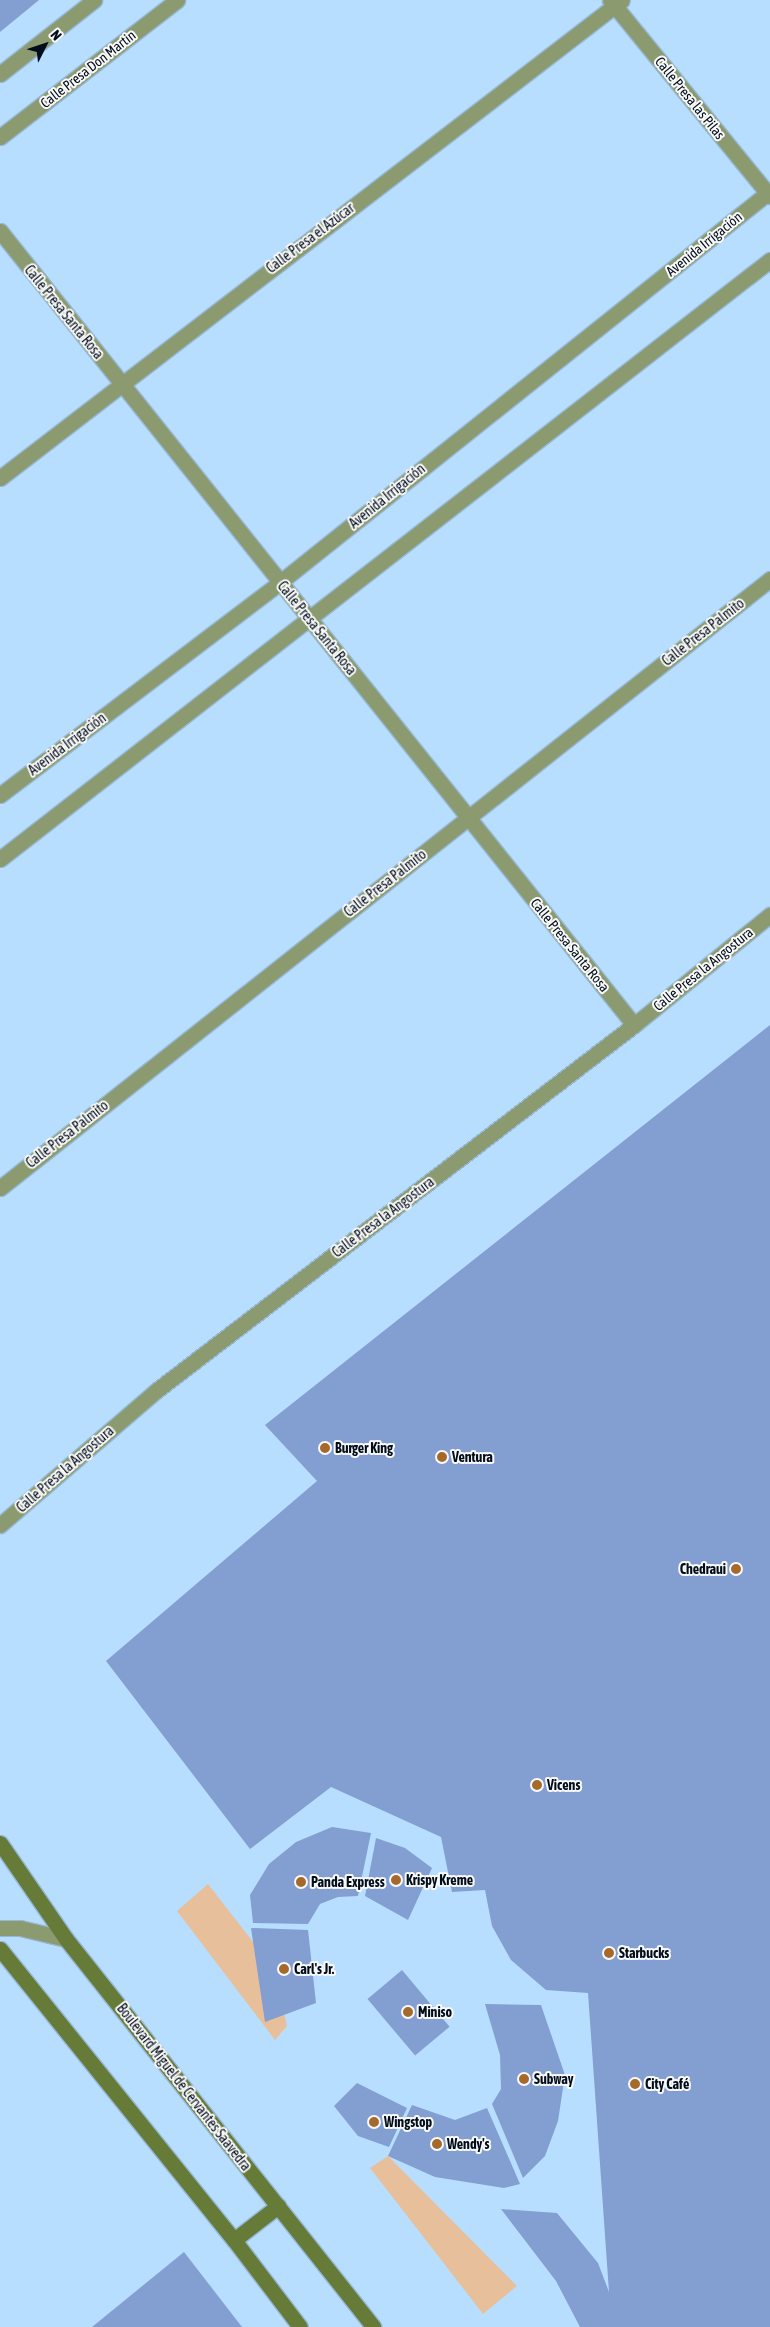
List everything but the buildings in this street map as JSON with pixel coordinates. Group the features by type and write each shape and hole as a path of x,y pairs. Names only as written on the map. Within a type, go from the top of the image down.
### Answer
{"main road":[{"name":"Boulevard Miguel de Cervantes Saavedra","path":"0,1843 66,1939 373,2327"},
{"path":"0,1949 234,2240 300,2327"},
{"path":"234,2240 278,2206"}],"street":[{"path":"0,74 94,0"},
{"name":"Calle Presa Don Martin","path":"0,137 177,0"},
{"name":"Calle Presa las Pilas","path":"616,2 769,193"},
{"name":"Calle Presa el Azúcar","path":"0,478 616,2"},
{"name":"Avenida Irrigación","path":"0,795 279,583 769,193"},
{"name":"Calle Presa Santa Rosa","path":"0,231 279,583 310,618 467,818 634,1025"},
{"path":"0,859 770,260"},
{"name":"Calle Presa Palmito","path":"0,1188 770,579"},
{"name":"Calle Presa la Angostura","path":"0,1526 157,1390 634,1025 770,915"},
{"path":"0,1928 20,1928 66,1939"}],"shaded area":[{"path":"208,1884 274,1969 287,2026 275,2040 177,1911"},
{"path":"388,2156 517,2286 483,2314 370,2168"}],"place":[{"name":"Burger King","path":"325,1448"},
{"name":"Ventura","path":"442,1457"},
{"name":"Chedraui","path":"736,1569"},
{"name":"Vicens","path":"537,1785"},
{"name":"Krispy Kreme","path":"396,1880"},
{"name":"Panda Express","path":"301,1882"},
{"name":"Starbucks","path":"609,1953"},
{"name":"Carl's Jr.","path":"284,1969"},
{"name":"Miniso","path":"408,2012"},
{"name":"Subway","path":"524,2079"},
{"name":"City Café","path":"635,2084"},
{"name":"Wingstop","path":"374,2122"},
{"name":"Wendy's","path":"437,2144"}]}
